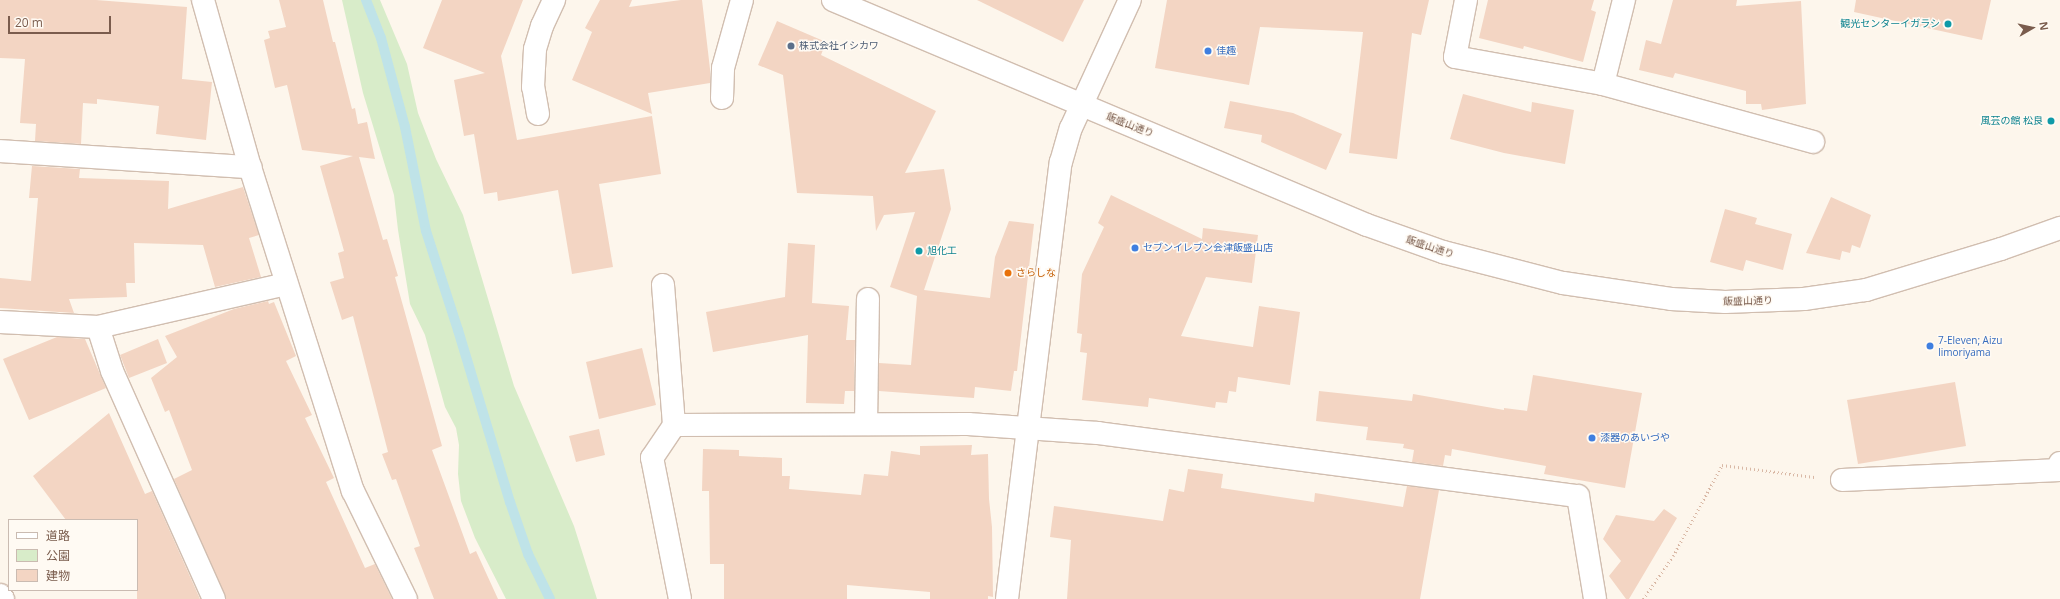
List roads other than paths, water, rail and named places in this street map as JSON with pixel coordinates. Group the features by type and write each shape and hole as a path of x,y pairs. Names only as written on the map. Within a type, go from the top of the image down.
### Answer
{"street":[{"path":"203,0 250,167 286,284 353,490 406,599"},
{"path":"538,114 533,87 535,49 542,26 554,0"},
{"path":"722,98 723,68 742,0"},
{"name":"飯盛山通り","path":"832,0 1367,225 1443,252 1563,283 1671,299 1725,302 1804,299 1866,290 2001,249 2060,228"},
{"path":"1007,599 1030,428 1061,162 1081,105 1130,0"},
{"path":"1466,0 1455,57 1603,84 1813,142"},
{"path":"1603,84 1624,0"},
{"path":"0,151 250,167"},
{"path":"0,322 98,327 286,284"},
{"path":"663,285 674,425 652,458 680,599"},
{"path":"866,424 868,299"},
{"path":"98,327 112,371 214,599"},
{"path":"674,425 968,424 1098,433 1578,496 1595,599"},
{"path":"1842,480 2060,470 2060,463"},
{"path":"0,595 2,599"}],"waterway":[{"path":"366,0 381,38 405,127 426,231 458,330 510,502 528,554 550,599"}],"place":[{"name":"観光センターイガラシ","path":"1948,24"},
{"name":"株式会社イシカワ","path":"791,46"},
{"name":"佳趣","path":"1208,51"},
{"name":"風芸の館 松良","path":"2051,121"},
{"name":"セブンイレブン会津飯盛山店","path":"1135,248"},
{"name":"旭化工","path":"919,251"},
{"name":"さらしな","path":"1008,273"},
{"name":"7-Eleven; Aizu Iimoriyama","path":"1930,346"},
{"name":"漆器のあいづや","path":"1592,438"}]}
